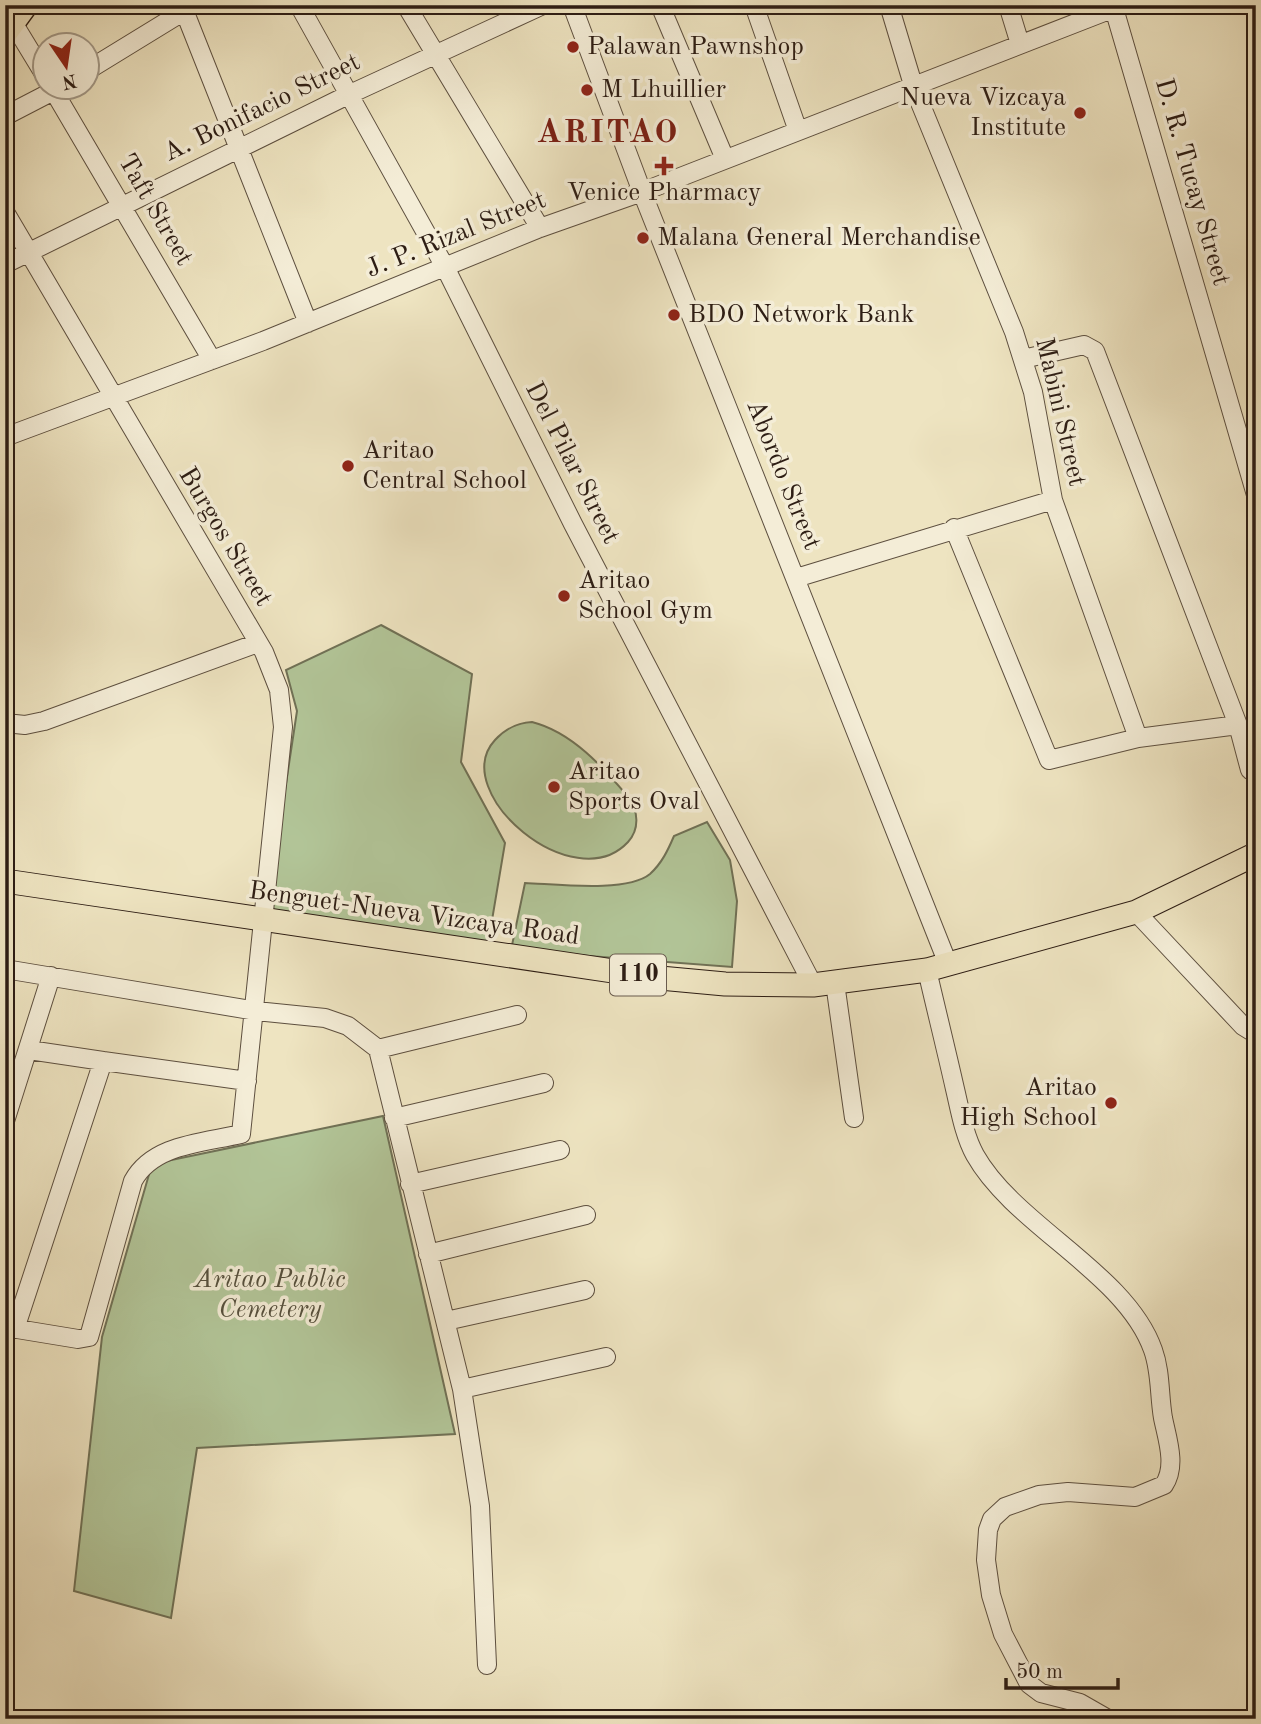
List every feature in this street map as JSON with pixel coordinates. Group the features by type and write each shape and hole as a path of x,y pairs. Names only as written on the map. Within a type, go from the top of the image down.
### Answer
{"main road":[{"name":"Benguet-Nueva Vizcaya Road","path":"5,881 660,978 725,985 824,984 937,967 1136,912 1256,854"}],"street":[{"name":"Del Pilar Street","path":"299,5 445,267 573,524 824,984 854,1118"},
{"path":"406,5 540,228"},
{"name":"A. Bonifacio Street","path":"5,264 348,95 543,5"},
{"name":"Abordo Street","path":"572,5 642,192 796,578 937,967 957,1098 975,1154 988,1174 1050,1236 1109,1287 1141,1325 1153,1349 1160,1378 1171,1469 1164,1485 1135,1497 1068,1492 1012,1503 992,1519 985,1540 991,1595 999,1621 1029,1684 1041,1693 1080,1703 1108,1719"},
{"path":"660,5 725,159"},
{"path":"754,5 798,131"},
{"name":"Mabini Street","path":"889,5 914,88 1023,359 1033,392 1052,500 1138,738"},
{"path":"1008,5 1020,44"},
{"name":"J. P. Rizal Street","path":"5,437 308,323 540,228 914,88 1116,6"},
{"name":"D. R. Tucay Street","path":"1116,6 1256,495"},
{"path":"102,61 187,7 308,323"},
{"name":"Taft Street","path":"14,19 32,50"},
{"path":"5,116 32,99"},
{"name":"Taft Street","path":"62,102 212,360"},
{"name":"Burgos Street","path":"5,212 258,643 279,690 283,719 256,1011 241,1134 162,1153 140,1168 133,1181 89,1337 81,1340 10,1328"},
{"path":"1023,359 1084,345 1095,351 1238,725 1250,770"},
{"path":"796,578 1052,500"},
{"path":"954,528 1049,760 1138,738 1238,725"},
{"path":"5,723 25,725 44,721 258,643"},
{"path":"1136,912 1234,1016 1256,1034"},
{"path":"5,969 256,1011 325,1018 348,1026 378,1049 462,1389 480,1506 487,1665"},
{"path":"5,1121 51,976"},
{"path":"378,1049 517,1015"},
{"path":"29,1050 247,1081"},
{"path":"10,1328 103,1062"},
{"path":"394,1118 544,1083"},
{"path":"410,1184 560,1150"},
{"path":"428,1254 586,1215"},
{"path":"446,1321 585,1290"},
{"path":"462,1389 606,1357"}],"green space":[{"path":"381,625 472,674 461,762 505,843 488,944 266,916 297,711 286,670"},
{"name":"Aritao Sports Oval","path":"532,722 561,734 586,752 629,798 634,809 636,826 628,842 605,856 578,858 550,849 523,832 502,810 488,786 485,762 495,740 503,732"},
{"path":"707,822 730,860 737,901 732,967 511,950 525,883 590,886 625,884 639,880 650,874 658,865 674,836"},
{"name":"Aritao Public Cemetery","path":"383,1116 455,1434 197,1448 171,1618 74,1591 102,1337 152,1164"}],"place":[{"name":"Palawan Pawnshop","path":"573,47"},
{"name":"M Lhuillier","path":"587,90"},
{"name":"Nueva Vizcaya Institute","path":"1080,113"},
{"name":"Venice Pharmacy","path":"664,166"},
{"name":"Malana General Merchandise","path":"643,238"},
{"name":"BDO Network Bank","path":"674,315"},
{"name":"Aritao Central School","path":"348,466"},
{"name":"Aritao School Gym","path":"564,596"},
{"name":"Aritao Sports Oval","path":"554,787"},
{"name":"Aritao High School","path":"1111,1103"}],"district":[{"name":"ARITAO","path":"608,133"}]}
